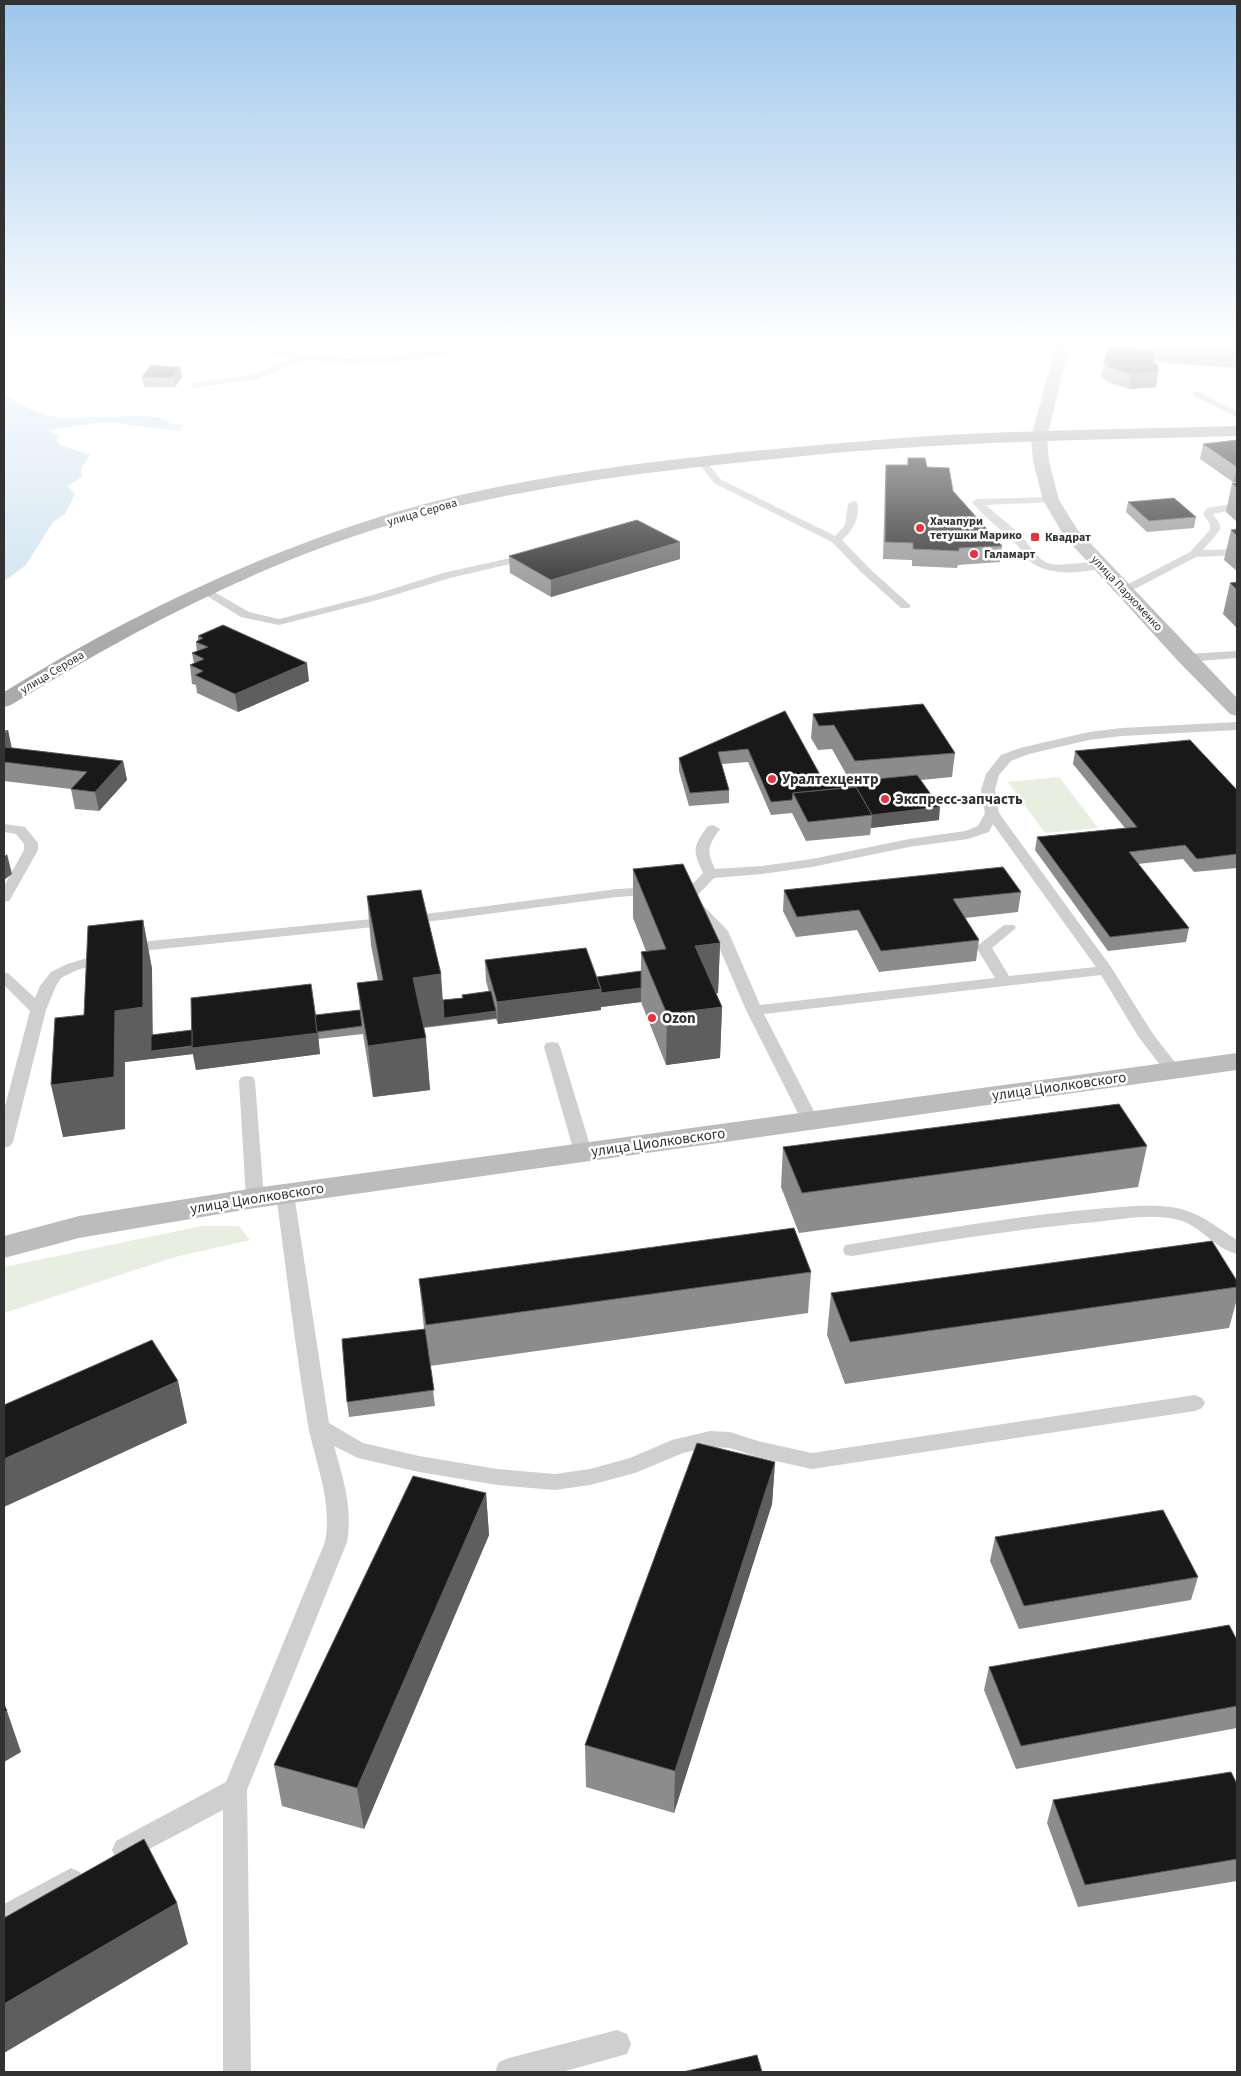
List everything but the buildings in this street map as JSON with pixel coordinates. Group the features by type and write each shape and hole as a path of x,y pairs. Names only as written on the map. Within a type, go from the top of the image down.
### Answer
{"main road":[{"name":"улица Серова","path":"4,701 48,672 204,590 330,540 443,505 526,486 623,470 869,445 935,442"},
{"name":"улица Пархоменко","path":"1039,442 1041,461 1050,500 1070,532 1186,658 1237,710"},
{"name":"улица Циолковского","path":"4,1247 79,1227 255,1198 1237,1062"},
{"name":"улица Циолковского","path":"4,1227 79,1227"}],"lane":[{"path":"702,461 717,481 836,540 865,570 905,606"},
{"path":"1050,500 977,502 1002,527 1016,537 1034,559 1040,563 1057,568 1102,565"},
{"path":"836,540 844,535 852,524 853,504"},
{"path":"1125,590 1194,554 1215,530 1215,524 1208,512 1220,507 1237,506"},
{"path":"1194,554 1237,552"},
{"path":"204,590 245,615 279,622 378,597 447,575 515,560"},
{"path":"1186,658 1237,654"},
{"path":"1173,1070 1146,1036 1106,970 992,813 988,790 993,774 1006,758 1025,751 1089,736 1122,732 1237,726"},
{"path":"687,897 710,874 762,870 812,863 909,843 968,834 984,828 992,813"},
{"path":"4,828 20,830 31,843 31,850 4,898"},
{"path":"710,874 701,854 700,846 713,829"},
{"path":"4,1142 38,1010 48,986 56,975 72,967 140,947 442,916 617,893 664,890 687,897 720,931 754,1010 810,1121"},
{"path":"1004,982 984,947 1009,928"},
{"path":"754,1010 1106,970"},
{"path":"4,977 38,1010"},
{"path":"552,1047 583,1152"},
{"path":"247,1081 255,1198"},
{"path":"237,2072 234,1790 336,1542 340,1527 340,1510 319,1427 285,1194"},
{"path":"852,1250 1036,1221 1127,1213 1180,1214 1203,1224 1237,1249"},
{"path":"1218,1254 1237,1249"},
{"path":"319,1427 358,1450 419,1464 497,1477 555,1482 590,1478 635,1465 679,1446 710,1439 730,1440 757,1449 812,1461 1195,1403"},
{"path":"4,1918 234,1790"},
{"path":"509,2072 617,2044"}],"green space":[{"path":"1059,777 1098,828 1045,833 1008,782"},
{"path":"202,1226 239,1226 250,1240 175,1257 4,1313 4,1267"}],"water":[{"path":"4,442 58,442 60,445 90,455 81,469 82,477 67,486 75,494 65,514 53,522 25,566 4,581"}],"place":[{"name":"Хачапури тетушки Марико","path":"920,528"},
{"name":"Квадрат","path":"1035,537"},
{"name":"Галамарт","path":"974,554"},
{"name":"Уралтехцентр","path":"772,779"},
{"name":"Экспресс-запчасть","path":"885,799"},
{"name":"Ozon","path":"652,1018"}]}
